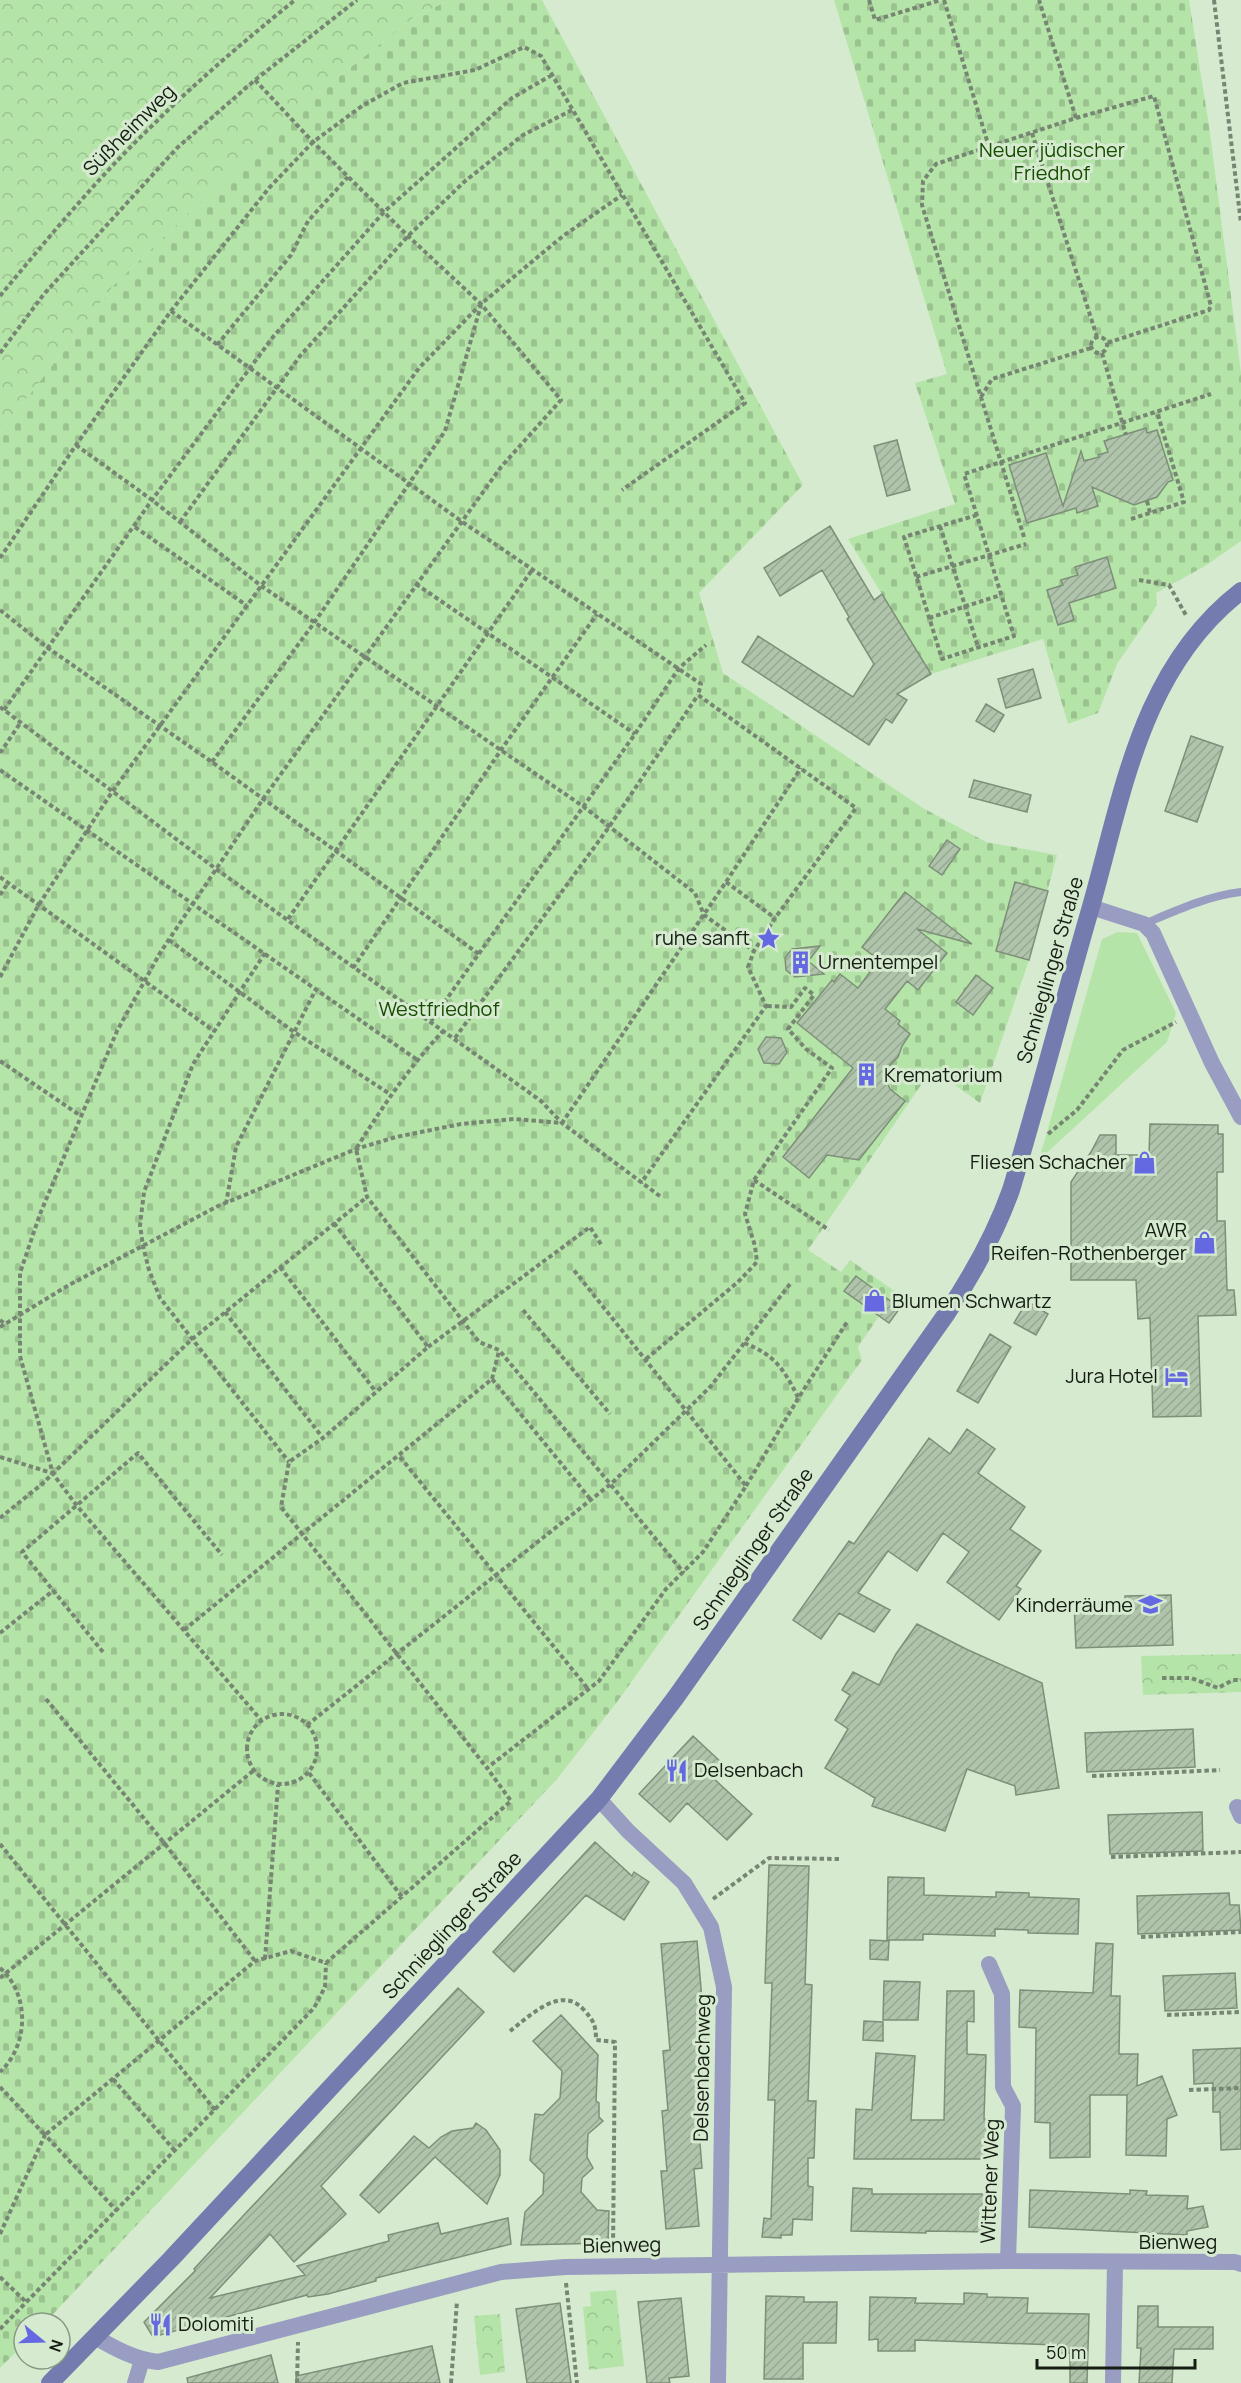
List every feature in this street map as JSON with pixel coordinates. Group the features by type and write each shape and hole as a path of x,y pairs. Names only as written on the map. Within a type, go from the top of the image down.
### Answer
{"main road":[{"name":"Schnieglinger Straße","path":"50,2383 203,2225 599,1799 682,1688 959,1296 991,1240 1004,1208 1142,730 1164,679 1196,634 1241,591"}],"street":[{"path":"1091,907 1144,924 1153,933 1212,1063 1241,1118"},
{"name":"Delsenbachweg","path":"599,1799 628,1831 684,1883 711,1927 724,1987 718,2383"},
{"name":"Wittener Weg","path":"989,1964 1002,1994 1003,2086 1013,2106 1008,2261"},
{"name":"Bienweg","path":"95,2337 127,2355 158,2362 458,2282 501,2272 565,2267 1008,2261 1235,2262 1241,2264"},
{"name":"Bienweg","path":"1113,2383 1115,2263"},
{"path":"135,2383 142,2360"}],"lane":[{"path":"1144,924 1180,908 1241,892"}],"path":[{"name":"Süßheimweg","path":"0,296 65,218 153,124 238,45 295,0"},
{"path":"0,353 44,294 177,148 255,80 357,0"},
{"path":"869,0 875,20 943,0 989,147"},
{"path":"1039,0 1076,118"},
{"path":"1214,0 1241,224"},
{"path":"0,558 76,445 171,311 269,188 313,142 362,106 403,83 475,70 524,47 541,56 745,403 622,490"},
{"path":"552,75 512,98 384,212 281,328 152,500 48,648 2,708 216,869 541,1101 562,1123 661,1197"},
{"path":"255,80 348,177 481,303 561,400 501,467 461,521 263,799 169,940 117,1031 40,1214 20,1273 20,1356 53,1474 77,1506 261,1720"},
{"path":"1023,537 922,205 923,181 936,164 1076,118 1154,96 1211,306 1209,310 1107,343"},
{"path":"180,522 307,347 408,236 464,182 524,135 572,110"},
{"path":"1032,133 1097,337"},
{"path":"217,345 291,255 308,221 348,177"},
{"path":"0,977 38,906 112,792 419,368 481,303 563,236 622,195"},
{"path":"212,762 314,623 445,431 481,303"},
{"path":"171,311 461,521 701,684 698,696 609,827 455,1038"},
{"path":"1097,337 1103,337 1107,343 1102,353 1096,353 1091,348 1091,341 1097,337"},
{"path":"981,397 992,379 1091,348"},
{"path":"1102,353 1126,435"},
{"path":"977,515 904,537 942,659 1014,636 977,515 964,474 1211,394"},
{"path":"1131,519 1184,502 1157,412"},
{"path":"76,445 152,500 260,585 584,807 695,893 704,915 754,951"},
{"path":"1146,501 1150,513"},
{"path":"940,526 978,647"},
{"path":"135,527 246,605"},
{"path":"916,578 1026,544"},
{"path":"288,919 532,570"},
{"path":"1139,580 1169,585 1196,634"},
{"path":"416,584 635,734"},
{"path":"929,618 1001,595"},
{"path":"0,610 48,648 212,762 479,954"},
{"path":"354,968 501,750 597,614"},
{"path":"431,1021 584,807 679,668 706,645"},
{"path":"698,696 856,808 775,918 754,951 748,968 766,1006"},
{"path":"0,753 21,722"},
{"path":"562,1123 801,768"},
{"path":"0,770 416,1059"},
{"path":"0,877 214,1031"},
{"path":"726,882 775,918"},
{"path":"0,895 8,883"},
{"path":"169,940 294,1032 390,1094"},
{"path":"265,954 193,1064 144,1192 140,1225 149,1270 160,1298 289,1462"},
{"path":"646,1359 738,1282 756,1262 755,1246 745,1214 754,1180 832,1068 806,1049 788,1029 814,995 805,988 791,1007 766,1006"},
{"path":"226,1204 236,1147 316,989"},
{"path":"641,1183 766,1006"},
{"path":"1021,1155 1077,1110 1124,1050 1190,1015"},
{"path":"444,1030 416,1059 390,1094 356,1149 367,1197 479,1342 499,1350 684,1573"},
{"path":"0,1060 81,1116"},
{"path":"0,1320 2,1325 69,1285 226,1204 356,1149 396,1137 480,1121 514,1119 562,1123"},
{"path":"754,1180 829,1230"},
{"path":"0,1518 53,1474 191,1340 367,1197"},
{"path":"334,1223 428,1347"},
{"path":"0,2330 314,2008 325,1987 326,1963 511,1801 488,1768 395,1654 281,1507 289,1462 323,1438 428,1347 590,1227 602,1246"},
{"path":"280,1267 376,1392"},
{"path":"573,1269 746,1486"},
{"path":"307,1725 612,1484 711,1386 790,1284"},
{"path":"523,1310 610,1414"},
{"path":"225,1312 323,1438"},
{"path":"488,1768 599,1682 666,1589 703,1552 848,1322"},
{"path":"744,1343 770,1355 781,1366 799,1397"},
{"path":"184,1630 400,1457 492,1379 499,1350"},
{"path":"492,1379 591,1500"},
{"path":"103,1652 22,1552 138,1453 222,1555"},
{"path":"0,1457 53,1474"},
{"path":"400,1457 589,1690"},
{"path":"0,1633 54,1590"},
{"path":"1162,1678 1191,1678 1218,1688 1233,1680 1241,1680"},
{"path":"46,1699 165,1844 255,1961"},
{"path":"280,1714 290,1715 307,1725 317,1743 314,1764 309,1773 300,1780 278,1785 268,1783 253,1771 246,1749 253,1728 261,1720 280,1714"},
{"path":"1092,1776 1221,1770"},
{"path":"0,1978 253,1771"},
{"path":"309,1773 402,1897"},
{"path":"265,1959 278,1785"},
{"path":"0,1844 215,2110"},
{"path":"1111,1857 1241,1852"},
{"path":"700,1909 769,1858 839,1859"},
{"path":"1141,1937 1241,1932"},
{"path":"0,2234 45,2135 255,1961 291,1952 326,1963"},
{"path":"0,1968 6,1973 18,1995 22,2012 22,2031 16,2050 0,2072"},
{"path":"510,2031 547,2004 563,1999 582,2007 596,2024 596,2040 615,2042 613,2266"},
{"path":"1167,2015 1241,2012"},
{"path":"113,2079 175,2151"},
{"path":"0,2087 117,2211"},
{"path":"1189,2090 1241,2088"},
{"path":"565,2267 577,2383"},
{"path":"0,2277 27,2303"},
{"path":"451,2383 458,2282"},
{"path":"297,2383 299,2323"}],"green space":[{"path":"0,0 449,0 413,18 289,116 114,285 0,433"},
{"name":"Westfriedhof","path":"449,0 542,0 803,485 699,593 723,673 923,808 986,842 1057,855 1029,960 980,1103 932,1069 808,1250 841,1272 850,1260 906,1299 889,1323 879,1316 858,1347 862,1360 617,1702 557,1779 56,2311 12,2311 12,2356 0,2368 0,433 114,285 289,116 413,18"},
{"name":"Neuer jüdischer Friedhof","path":"834,0 1189,0 1209,126 1241,373 1241,541 1205,566 1156,593 1157,602 1154,610 1117,664 1098,713 1068,724 1043,639 931,674 848,539 955,504 915,383 947,374"},
{"path":"1118,932 1137,933 1176,1013 1167,1042 1039,1160 1102,939"},
{"path":"1241,1654 1241,1692 1143,1695 1141,1656"},
{"path":"616,2290 624,2366 589,2370 583,2307 591,2306 590,2292"},
{"path":"500,2314 505,2372 480,2375 474,2316"}],"building":[{"path":"1146,428 1147,433 1157,430 1173,480 1168,482 1157,497 1134,505 1092,487 1098,506 1077,513 1076,508 1027,523 1009,465 1046,453 1063,506 1081,451 1084,461 1099,457 1098,455 1108,452 1104,441"},
{"path":"897,440 910,490 887,496 874,446"},
{"path":"830,526 874,600 882,594 931,674 897,694 907,700 892,723 886,719 869,745 742,662 758,636 853,697 874,664 847,619 849,617 822,570 780,596 764,568"},
{"path":"1107,557 1116,588 1069,603 1074,620 1058,625 1047,590 1063,585 1061,580 1078,575 1075,567"},
{"path":"1033,669 1041,698 1006,708 998,679"},
{"path":"986,704 1004,715 994,732 976,721"},
{"path":"1191,736 1223,747 1197,822 1165,811"},
{"path":"974,780 1031,795 1027,812 969,797"},
{"path":"947,840 960,849 942,875 929,866"},
{"path":"1015,882 1048,891 1029,960 996,951"},
{"name":"Krematorium","path":"905,892 972,944 917,929 947,953 918,990 907,981 885,1009 900,1021 898,1024 910,1034 898,1057 883,1072 890,1089 905,1101 859,1160 827,1155 809,1178 783,1157 853,1068 797,1023 832,980 834,982 840,974 858,988 879,960 862,947"},
{"name":"Urnentempel","path":"820,946 808,961 824,974 795,977 786,970 785,958 792,949"},
{"path":"976,975 993,988 973,1015 956,1002"},
{"path":"766,1037 781,1038 787,1052 779,1064 764,1063 758,1049"},
{"path":"1150,1124 1218,1125 1218,1134 1223,1134 1223,1172 1217,1172 1217,1221 1225,1221 1227,1290 1234,1290 1236,1315 1198,1316 1201,1416 1153,1417 1150,1318 1138,1319 1136,1280 1071,1280 1071,1182 1100,1135 1116,1135 1116,1155 1149,1155"},
{"path":"856,1276 900,1308 889,1323 844,1291"},
{"path":"1027,1301 1048,1314 1036,1335 1014,1323"},
{"path":"990,1334 1011,1347 978,1403 957,1391"},
{"path":"967,1429 995,1449 978,1473 1025,1507 1010,1529 1041,1551 1016,1586 1021,1589 999,1620 947,1582 969,1552 943,1533 917,1571 888,1551 858,1593 890,1610 874,1632 839,1613 821,1639 793,1620 849,1541 854,1544 929,1438 950,1454"},
{"path":"1171,1595 1173,1645 1076,1648 1074,1603 1125,1601 1125,1596"},
{"path":"917,1624 1042,1683 1059,1788 1016,1795 1015,1786 967,1769 945,1831 872,1806 875,1798 825,1768 848,1729 835,1720 850,1695 842,1690 853,1672 879,1685 896,1654"},
{"path":"1193,1729 1195,1767 1087,1772 1085,1733"},
{"path":"693,1736 723,1764 712,1777 752,1814 727,1840 687,1803 670,1822 639,1794"},
{"path":"1202,1812 1203,1851 1110,1854 1108,1815"},
{"path":"595,1842 632,1876 634,1872 649,1882 624,1920 586,1895 514,1972 493,1952"},
{"path":"769,1865 809,1866 805,1984 812,1985 808,2101 816,2101 814,2158 808,2158 808,2186 813,2187 812,2220 793,2219 792,2235 781,2235 781,2238 762,2237 764,2218 771,2219 775,2100 768,2100 772,1983 765,1983"},
{"path":"888,1877 924,1878 924,1895 996,1897 996,1892 1029,1893 1029,1897 1079,1899 1078,1934 1028,1933 1028,1930 995,1929 995,1936 923,1934 923,1940 887,1940"},
{"path":"1229,1893 1230,1905 1239,1905 1241,1930 1138,1934 1137,1896"},
{"path":"870,1940 889,1941 888,1960 870,1959"},
{"path":"697,1941 706,2047 700,2048 704,2107 697,2107 702,2168 694,2169 699,2226 666,2229 661,2171 667,2171 662,2111 668,2110 663,2051 670,2050 661,1944"},
{"path":"1096,1943 1113,1944 1111,1996 1120,1996 1119,2054 1138,2054 1137,2086 1162,2076 1177,2115 1167,2119 1166,2156 1126,2155 1127,2095 1090,2095 1090,2157 1050,2158 1050,2123 1035,2122 1036,2028 1019,2027 1020,1990 1093,1993"},
{"path":"1235,1973 1237,2008 1165,2011 1163,1976"},
{"path":"884,1981 920,1982 918,2020 883,2020"},
{"path":"458,1988 484,2012 321,2186 346,2214 294,2262 270,2234 210,2298 305,2275 297,2266 389,2241 388,2235 438,2223 441,2234 508,2218 511,2244 376,2278 376,2281 328,2294 308,2297 307,2295 153,2337 144,2322 195,2271 194,2269 243,2216"},
{"path":"947,1991 974,1991 974,2022 967,2021 967,2054 986,2055 984,2119 991,2119 991,2159 854,2159 856,2109 872,2110 876,2053 915,2056 911,2120 944,2120"},
{"path":"561,2015 598,2055 596,2101 599,2103 599,2117 603,2121 588,2134 587,2157 593,2168 582,2178 581,2192 597,2210 609,2211 608,2243 521,2245 525,2212 543,2194 544,2174 530,2160 535,2114 543,2115 560,2098 562,2071 533,2041"},
{"path":"864,2021 883,2022 883,2041 863,2040"},
{"path":"1241,2048 1241,2149 1221,2150 1220,2112 1213,2112 1213,2083 1194,2084 1193,2050"},
{"path":"476,2123 486,2130 500,2150 500,2175 487,2204 435,2157 379,2213 360,2195 414,2136 429,2148 452,2131 473,2128"},
{"path":"853,2188 872,2189 872,2194 991,2194 990,2232 851,2231"},
{"path":"1030,2190 1130,2194 1130,2190 1147,2191 1146,2195 1188,2196 1187,2209 1203,2206 1208,2227 1187,2231 1187,2235 1029,2227"},
{"path":"964,2293 987,2294 987,2297 1028,2298 1027,2313 1089,2314 1087,2383 1070,2383 1070,2353 1057,2353 1057,2345 915,2340 915,2351 878,2351 878,2339 869,2340 870,2297 916,2298 915,2303 964,2304"},
{"path":"766,2296 804,2297 804,2302 837,2302 836,2343 803,2343 803,2379 764,2379"},
{"path":"681,2298 689,2376 669,2378 670,2383 647,2383 638,2302"},
{"path":"560,2303 571,2383 527,2383 516,2309"},
{"path":"1138,2306 1158,2306 1158,2327 1213,2327 1213,2349 1174,2349 1172,2383 1139,2383 1141,2348 1137,2348"},
{"path":"432,2346 440,2383 297,2383 296,2376"},
{"path":"271,2355 278,2383 188,2383 187,2378"}],"place":[{"name":"ruhe sanft","path":"768,938"},
{"name":"Urnentempel","path":"800,962"},
{"name":"Krematorium","path":"866,1075"},
{"name":"Fliesen Schacher","path":"1145,1162"},
{"name":"AWR Reifen-Rothenberger","path":"1205,1242"},
{"name":"Blumen Schwartz","path":"874,1301"},
{"name":"Jura Hotel","path":"1176,1376"},
{"name":"Kinderräume","path":"1151,1605"},
{"name":"Delsenbach","path":"676,1770"},
{"name":"Dolomiti","path":"160,2324"}]}
